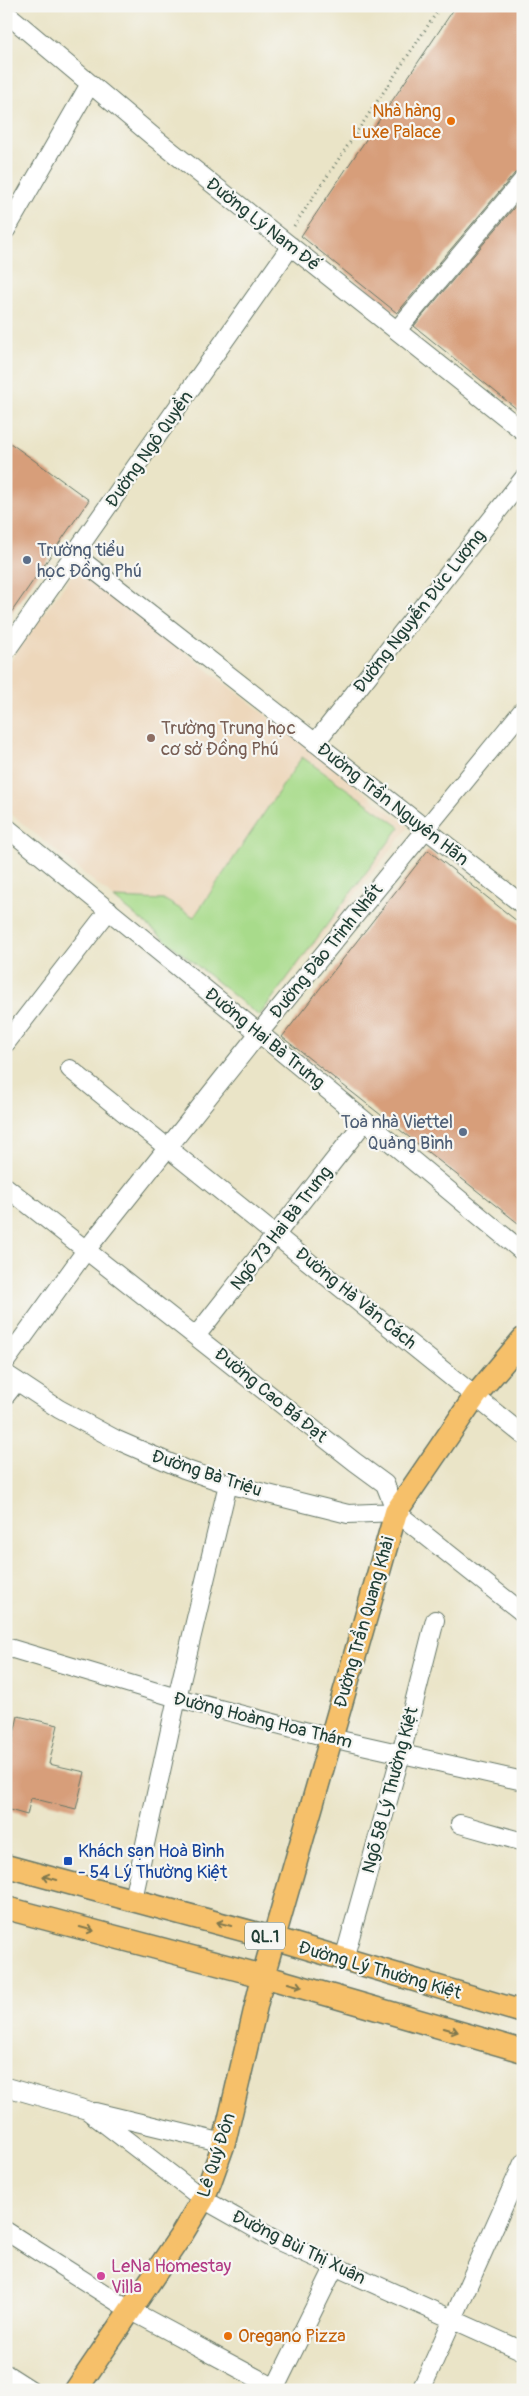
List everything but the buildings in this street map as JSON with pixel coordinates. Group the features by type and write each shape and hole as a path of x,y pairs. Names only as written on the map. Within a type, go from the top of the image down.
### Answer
{"main road":[{"name":"Đường Trần Quang Khải","path":"274,1938 396,1512 476,1395 523,1340"},
{"name":"Đường Lý Thường Kiệt","path":"6,1866 274,1938 523,2012"},
{"name":"QL.1","path":"6,1908 263,1976 523,2051"},
{"name":"Lê Quý Đôn","path":"76,2390 204,2199 224,2143 263,1976 274,1938"}],"street":[{"name":"Đường Lý Nam Đế","path":"6,13 156,139 523,431"},
{"path":"6,230 90,84"},
{"path":"397,330 523,180"},
{"name":"Đường Ngô Quyền","path":"6,651 75,555 288,243"},
{"name":"Đường Nguyễn Đức Lượng","path":"315,743 523,479"},
{"name":"Đường Trần Nguyên Hãn","path":"75,555 523,905"},
{"name":"Đường Đào Trinh Nhất","path":"6,1361 87,1249 168,1146 523,710"},
{"name":"Đường Hai Bà Trưng","path":"6,827 259,1032 523,1252"},
{"path":"6,1043 109,910"},
{"name":"Đường Hà Văn Cách","path":"70,1069 168,1146 523,1434"},
{"name":"Ngõ 73 Hai Bà Trưng","path":"196,1336 365,1121"},
{"name":"Đường Cao Bá Đạt","path":"6,1187 385,1484 396,1512"},
{"path":"6,1395 12,1377"},
{"name":"Đường Bà Triệu","path":"12,1377 60,1409 117,1440 184,1469 228,1484 348,1514 396,1512"},
{"path":"133,1899 177,1698 228,1484"},
{"path":"396,1512 523,1613"},
{"name":"Ngõ 58 Lý Thường Kiệt","path":"344,1959 401,1754 435,1620"},
{"name":"Đường Hoàng Hoa Thám","path":"6,1647 177,1698 331,1738 523,1780"},
{"path":"460,1824 523,1842"},
{"name":"Đường Bùi Thị Xuân","path":"6,2087 87,2110 204,2199 272,2238 523,2351"},
{"path":"87,2110 224,2143"},
{"path":"421,2390 523,2163"},
{"path":"6,2231 130,2310 277,2389 335,2266"},
{"path":"6,2374 32,2390"}],"path":[{"path":"288,243 441,6"}],"shaded area":[{"name":"Trường Trung học cơ sở Đồng Phú","path":"77,568 409,827 259,1016 6,810 6,667"}],"green space":[{"path":"302,757 400,827 259,1016 114,898 165,900 194,917"}],"place":[{"name":"Nhà hàng Luxe Palace","path":"451,121"},
{"name":"Trường tiểu học Đồng Phú","path":"27,560"},
{"name":"Trường Trung học cơ sở Đồng Phú","path":"151,738"},
{"name":"Toà nhà Viettel Quảng Bình","path":"463,1132"},
{"name":"Khách sạn Hoà Bình - 54 Lý Thường Kiệt","path":"68,1861"},
{"name":"LeNa Homestay Villa","path":"101,2276"},
{"name":"Oregano Pizza","path":"228,2336"}]}
